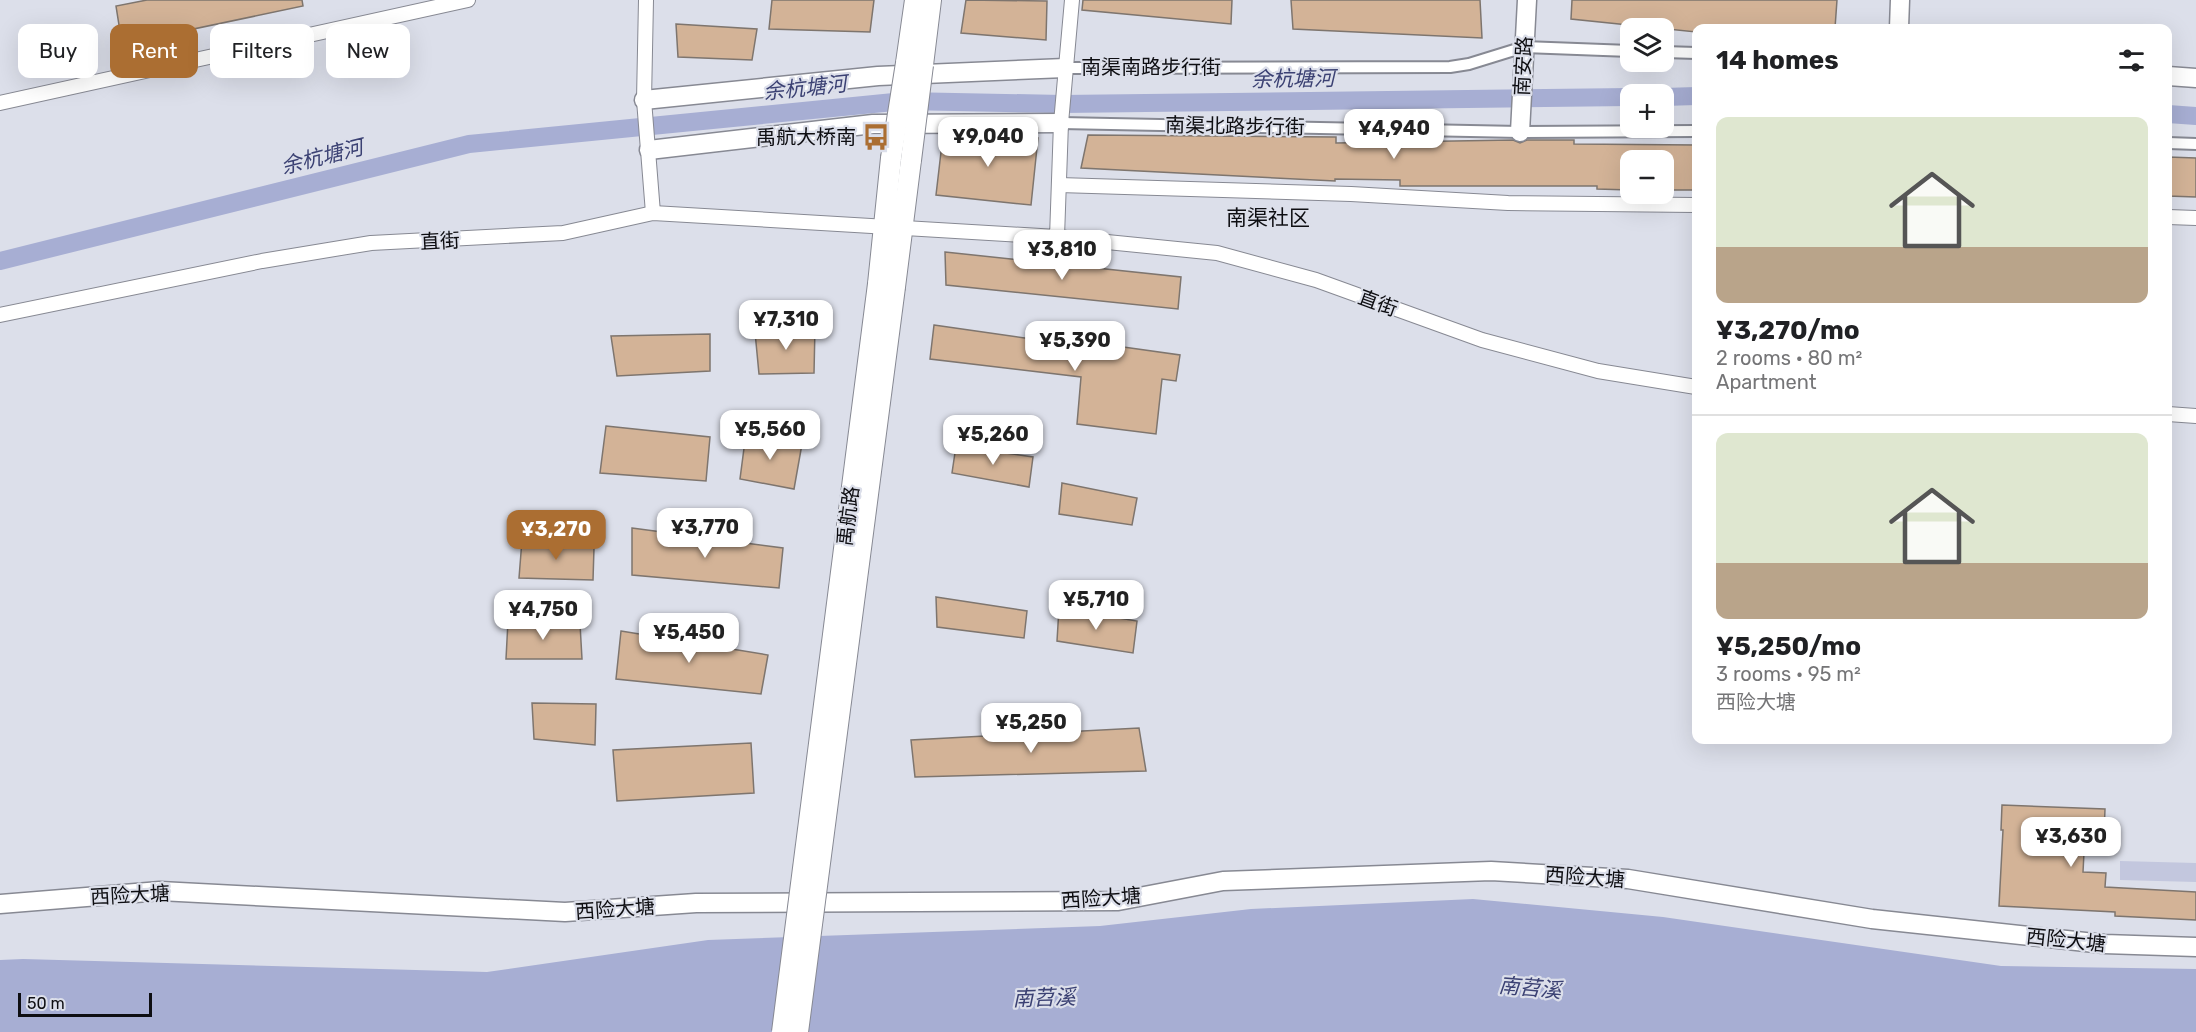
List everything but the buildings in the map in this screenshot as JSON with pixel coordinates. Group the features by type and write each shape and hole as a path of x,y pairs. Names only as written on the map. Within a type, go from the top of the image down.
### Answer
{"main road":[{"path":"915,0 915,64"},
{"path":"915,64 931,0"},
{"name":"禹航路","path":"782,1032 915,64"},
{"path":"798,1032 886,286"}],"street":[{"path":"0,103 468,0"},
{"path":"646,0 644,100 653,213"},
{"path":"1057,237 1061,120 1072,0"},
{"name":"南安路","path":"1520,132 1527,0"},
{"path":"1899,24 1900,0"},
{"name":"南渠南路步行街","path":"1065,68 1450,67 1524,52 1620,51"},
{"path":"1674,52 1692,52"},
{"path":"644,100 878,76 1065,68"},
{"path":"2172,76 2196,78"},
{"path":"649,150 873,124 1061,120"},
{"name":"南渠北路步行街","path":"1061,120 1520,132 1692,132"},
{"path":"2172,143 2196,144"},
{"path":"1059,185 1351,194 1509,203 1692,205"},
{"name":"直街","path":"0,315 262,261 371,243 563,233 653,213 1057,237 1217,253 1316,280 1482,340 1598,371 1692,386"},
{"path":"2172,217 2196,218"},
{"path":"2172,414 2196,416"},
{"name":"西险大塘","path":"0,904 159,891 565,912 696,903 1118,901 1222,881 1491,871 1628,879 1872,919 2093,943 2196,947"}],"shaded area":[{"path":"2120,861 2196,863 2196,882 2120,880"}],"water":[{"name":"南苕溪","path":"1473,899 1663,917 2001,966 2196,969 2196,1032 0,1032 0,960 487,972 708,940 1100,926 1251,909"}],"waterway":[{"name":"余杭塘河","path":"1674,97 1692,96"},
{"name":"余杭塘河","path":"0,261 469,144 904,101 1062,104 1620,97"},
{"name":"余杭塘河","path":"2172,114 2196,116"}],"place":[{"name":"禹航大桥南","path":"876,137"}],"district":[{"name":"南渠社区","path":"1268,218"}]}
